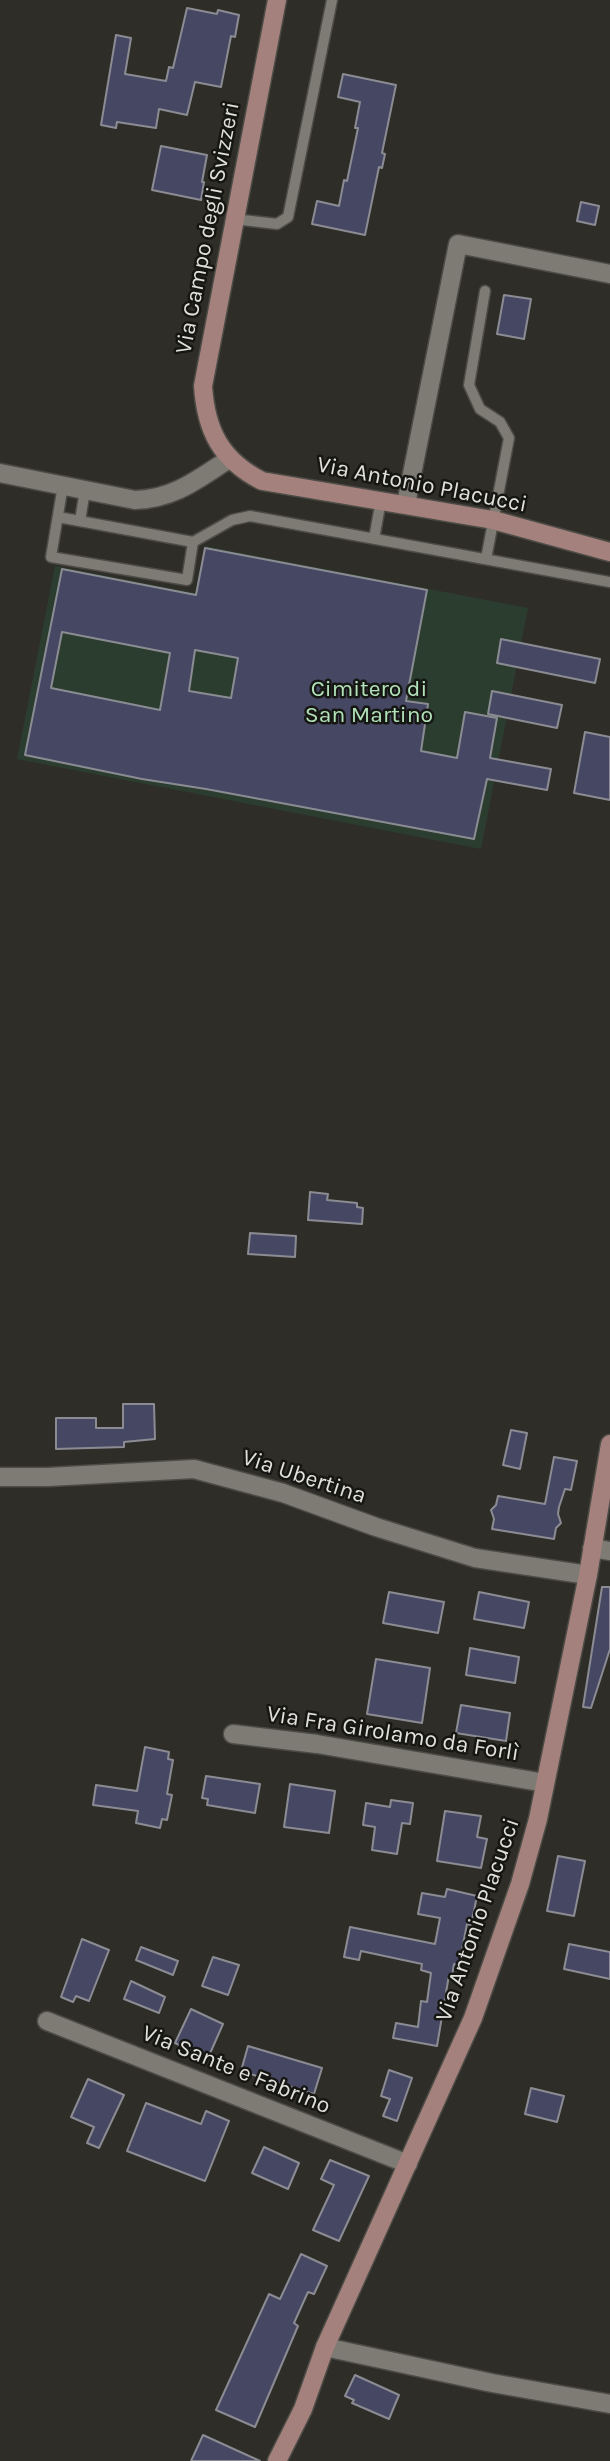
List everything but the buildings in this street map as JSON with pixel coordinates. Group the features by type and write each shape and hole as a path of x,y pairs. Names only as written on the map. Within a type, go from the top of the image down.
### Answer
{"main road":[{"name":"Via Campo degli Svizzeri","path":"229,459 211,432 204,411 203,386 277,0"},
{"name":"Via Antonio Placucci","path":"229,459 244,472 262,481 494,520 610,552"},
{"name":"Via Antonio Placucci","path":"277,2461 303,2409 325,2347 487,1982 520,1884 538,1819 588,1575 601,1549 610,1444"}],"street":[{"path":"406,504 458,244 610,274"},
{"path":"0,474 135,500 156,499 178,491 229,459"},
{"name":"Via Ubertina","path":"0,1477 194,1469 283,1493 376,1527 475,1558 588,1575"},
{"name":"Via Fra Girolamo da Forlì","path":"233,1734 317,1744 545,1783"},
{"name":"Via Sante e Fabrino","path":"47,2021 408,2164"},
{"path":"325,2347 492,2383 610,2404"}],"lane":[{"path":"234,219 277,224 288,217 332,0"},
{"path":"485,291 469,384 480,409 500,422 509,438 486,559"},
{"path":"64,485 51,557 187,580 193,542"},
{"path":"80,521 85,490"},
{"path":"374,539 381,500"},
{"path":"58,517 193,542 232,520 250,516 610,582"}],"green space":[{"name":"Cimitero di San Martino","path":"205,546 528,608 481,849 17,759 55,566 195,593"}]}
